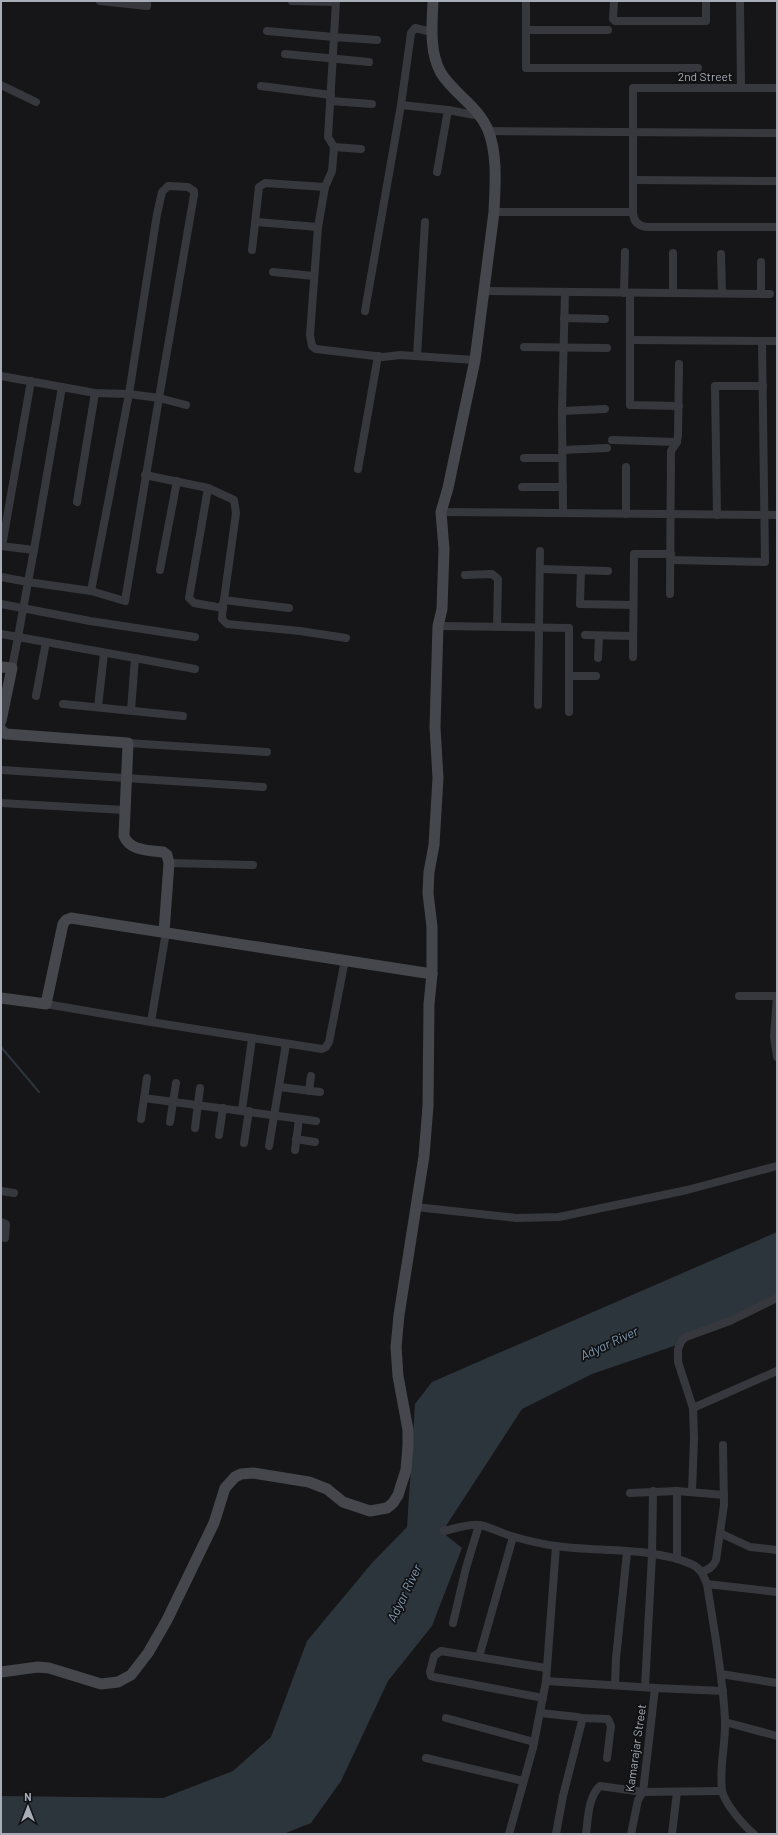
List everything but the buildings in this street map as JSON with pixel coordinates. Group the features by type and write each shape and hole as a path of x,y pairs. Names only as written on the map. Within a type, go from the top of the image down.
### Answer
{"street":[{"path":"100,1 146,6 147,1"},
{"path":"292,1 336,2 328,137 334,147 332,171 325,187 318,227 310,335 312,346 316,349 378,356 417,356 475,360"},
{"path":"1,1672 28,1668 44,1668 101,1684 118,1682 131,1675 148,1652 167,1620 214,1522 225,1488 235,1477 241,1474 261,1474 309,1482 327,1489 343,1502 370,1511 380,1510 393,1503 398,1495 406,1470 408,1430 398,1376 396,1347 399,1315 424,1156 428,1106 429,1004 432,974 432,927 428,893 429,872 434,845 438,778 435,727 438,626 442,609 444,549 441,512 448,488 475,360 494,212 494,162 488,131 480,116 441,74 434,55 432,1"},
{"path":"526,1 526,68 698,68"},
{"path":"614,1 613,19 615,21 706,21 706,1"},
{"path":"740,1 741,88"},
{"path":"365,311 401,105 412,29 415,28 432,32"},
{"path":"526,30 608,30"},
{"path":"267,31 377,40"},
{"path":"285,54 368,62"},
{"path":"1,84 36,102"},
{"path":"261,86 372,104"},
{"name":"2nd Street","path":"633,132 633,88 777,88"},
{"path":"401,105 448,110 480,116"},
{"path":"437,172 448,110"},
{"path":"488,131 777,133"},
{"path":"633,132 634,220 644,226 777,227"},
{"path":"334,147 361,150"},
{"path":"633,180 777,181"},
{"path":"252,250 259,187 261,184 325,187"},
{"path":"1,577 91,591 125,601 145,475 194,195 194,191 188,187 168,186 162,192 152,240 129,394 91,591"},
{"path":"494,212 633,212"},
{"path":"256,222 318,227"},
{"path":"417,356 425,222"},
{"path":"625,252 630,340 630,405 679,406"},
{"path":"673,253 673,293"},
{"path":"721,254 722,294"},
{"path":"761,262 761,294"},
{"path":"273,272 314,276"},
{"path":"484,291 770,294"},
{"path":"563,513 562,411 564,292"},
{"path":"564,318 605,319"},
{"path":"630,340 777,341"},
{"path":"633,657 634,554 765,562 762,341"},
{"path":"524,347 607,348"},
{"path":"358,469 378,356"},
{"path":"670,594 671,451 677,442 679,364"},
{"path":"1,378 31,381 95,393 129,394 159,398 186,405"},
{"path":"31,381 2,546 34,550"},
{"path":"717,515 715,386 763,386"},
{"path":"1,720 6,668 18,637 24,608 62,387"},
{"path":"77,502 95,393"},
{"path":"562,411 605,409"},
{"path":"524,458 562,454 610,444 677,442"},
{"path":"626,467 626,514"},
{"path":"145,475 208,488 234,500 236,504 236,513 222,619 227,624 300,631 346,638"},
{"path":"160,570 177,481"},
{"path":"522,487 563,487"},
{"path":"208,488 189,598 194,603 289,608"},
{"path":"441,512 777,515"},
{"path":"538,705 540,550"},
{"path":"540,569 608,571"},
{"path":"581,570 580,604 633,605"},
{"path":"464,575 492,574 498,579 497,627"},
{"path":"1,604 90,621 195,637"},
{"path":"438,626 569,628 569,712"},
{"path":"1,634 195,669"},
{"path":"586,635 633,636"},
{"path":"598,658 599,636"},
{"path":"36,696 46,642"},
{"path":"98,707 104,652"},
{"path":"130,710 134,658"},
{"path":"569,676 596,676"},
{"path":"63,704 183,716"},
{"path":"1,729 6,734 267,752"},
{"path":"128,743 124,836 127,843 131,846 163,852 167,855 169,863 165,932 151,1022"},
{"path":"2,770 263,787"},
{"path":"1,803 124,810"},
{"path":"169,863 253,865"},
{"path":"46,1004 63,924 66,920 77,918 432,974"},
{"path":"1,998 46,1004 317,1049 326,1047 329,1042 345,960"},
{"path":"739,996 777,996 774,1037 777,1057"},
{"path":"244,1143 252,1039"},
{"path":"269,1146 286,1044"},
{"path":"309,1091 311,1076"},
{"path":"141,1119 147,1078"},
{"path":"170,1122 176,1083"},
{"path":"279,1087 320,1092"},
{"path":"195,1128 200,1088"},
{"path":"144,1098 316,1121"},
{"path":"219,1135 223,1108"},
{"path":"295,1150 299,1119"},
{"path":"296,1139 315,1142"},
{"path":"416,1207 516,1218 559,1217 687,1190 777,1166"},
{"path":"1,1191 14,1193"},
{"path":"1,1222 6,1224 5,1238"},
{"path":"692,1492 694,1438 693,1408 677,1355 682,1340 686,1337 730,1321 777,1298"},
{"path":"693,1408 777,1371"},
{"path":"702,1572 714,1566 720,1533 724,1494 723,1445"},
{"path":"645,1687 652,1554 653,1491"},
{"path":"677,1491 677,1559"},
{"path":"630,1493 677,1491 724,1494"},
{"path":"453,1623 466,1568 479,1524"},
{"path":"444,1531 479,1524 513,1536 556,1546 652,1554 677,1559 690,1563 702,1572 707,1584 723,1691 725,1722 722,1791 733,1811 754,1834"},
{"path":"720,1533 750,1547 777,1550"},
{"path":"479,1657 513,1536"},
{"path":"509,1834 534,1742 546,1681 556,1546"},
{"path":"615,1684 627,1552"},
{"path":"707,1584 777,1592"},
{"path":"543,1698 430,1676 430,1672 434,1656 441,1651 546,1668"},
{"path":"721,1674 777,1683"},
{"path":"546,1681 723,1691"},
{"name":"Kamarajar Street","path":"631,1834 638,1800 643,1792 655,1688"},
{"path":"540,1713 581,1718 608,1719 611,1726 606,1758"},
{"path":"446,1718 534,1742"},
{"path":"556,1834 581,1718"},
{"path":"725,1722 777,1736"},
{"path":"426,1758 523,1782"},
{"path":"586,1834 592,1799 600,1786 643,1792 722,1791"},
{"path":"672,1834 677,1792"}],"water":[{"name":"Adyar River","path":"777,1232 777,1300 674,1346 592,1374 522,1409 442,1532 462,1548 432,1626 388,1681 341,1781 311,1823 283,1834 1,1834 1,1796 163,1798 233,1771 271,1737 307,1641 372,1563 407,1527 415,1404 432,1382"}],"waterway":[{"path":"1,1047 39,1092"}]}
